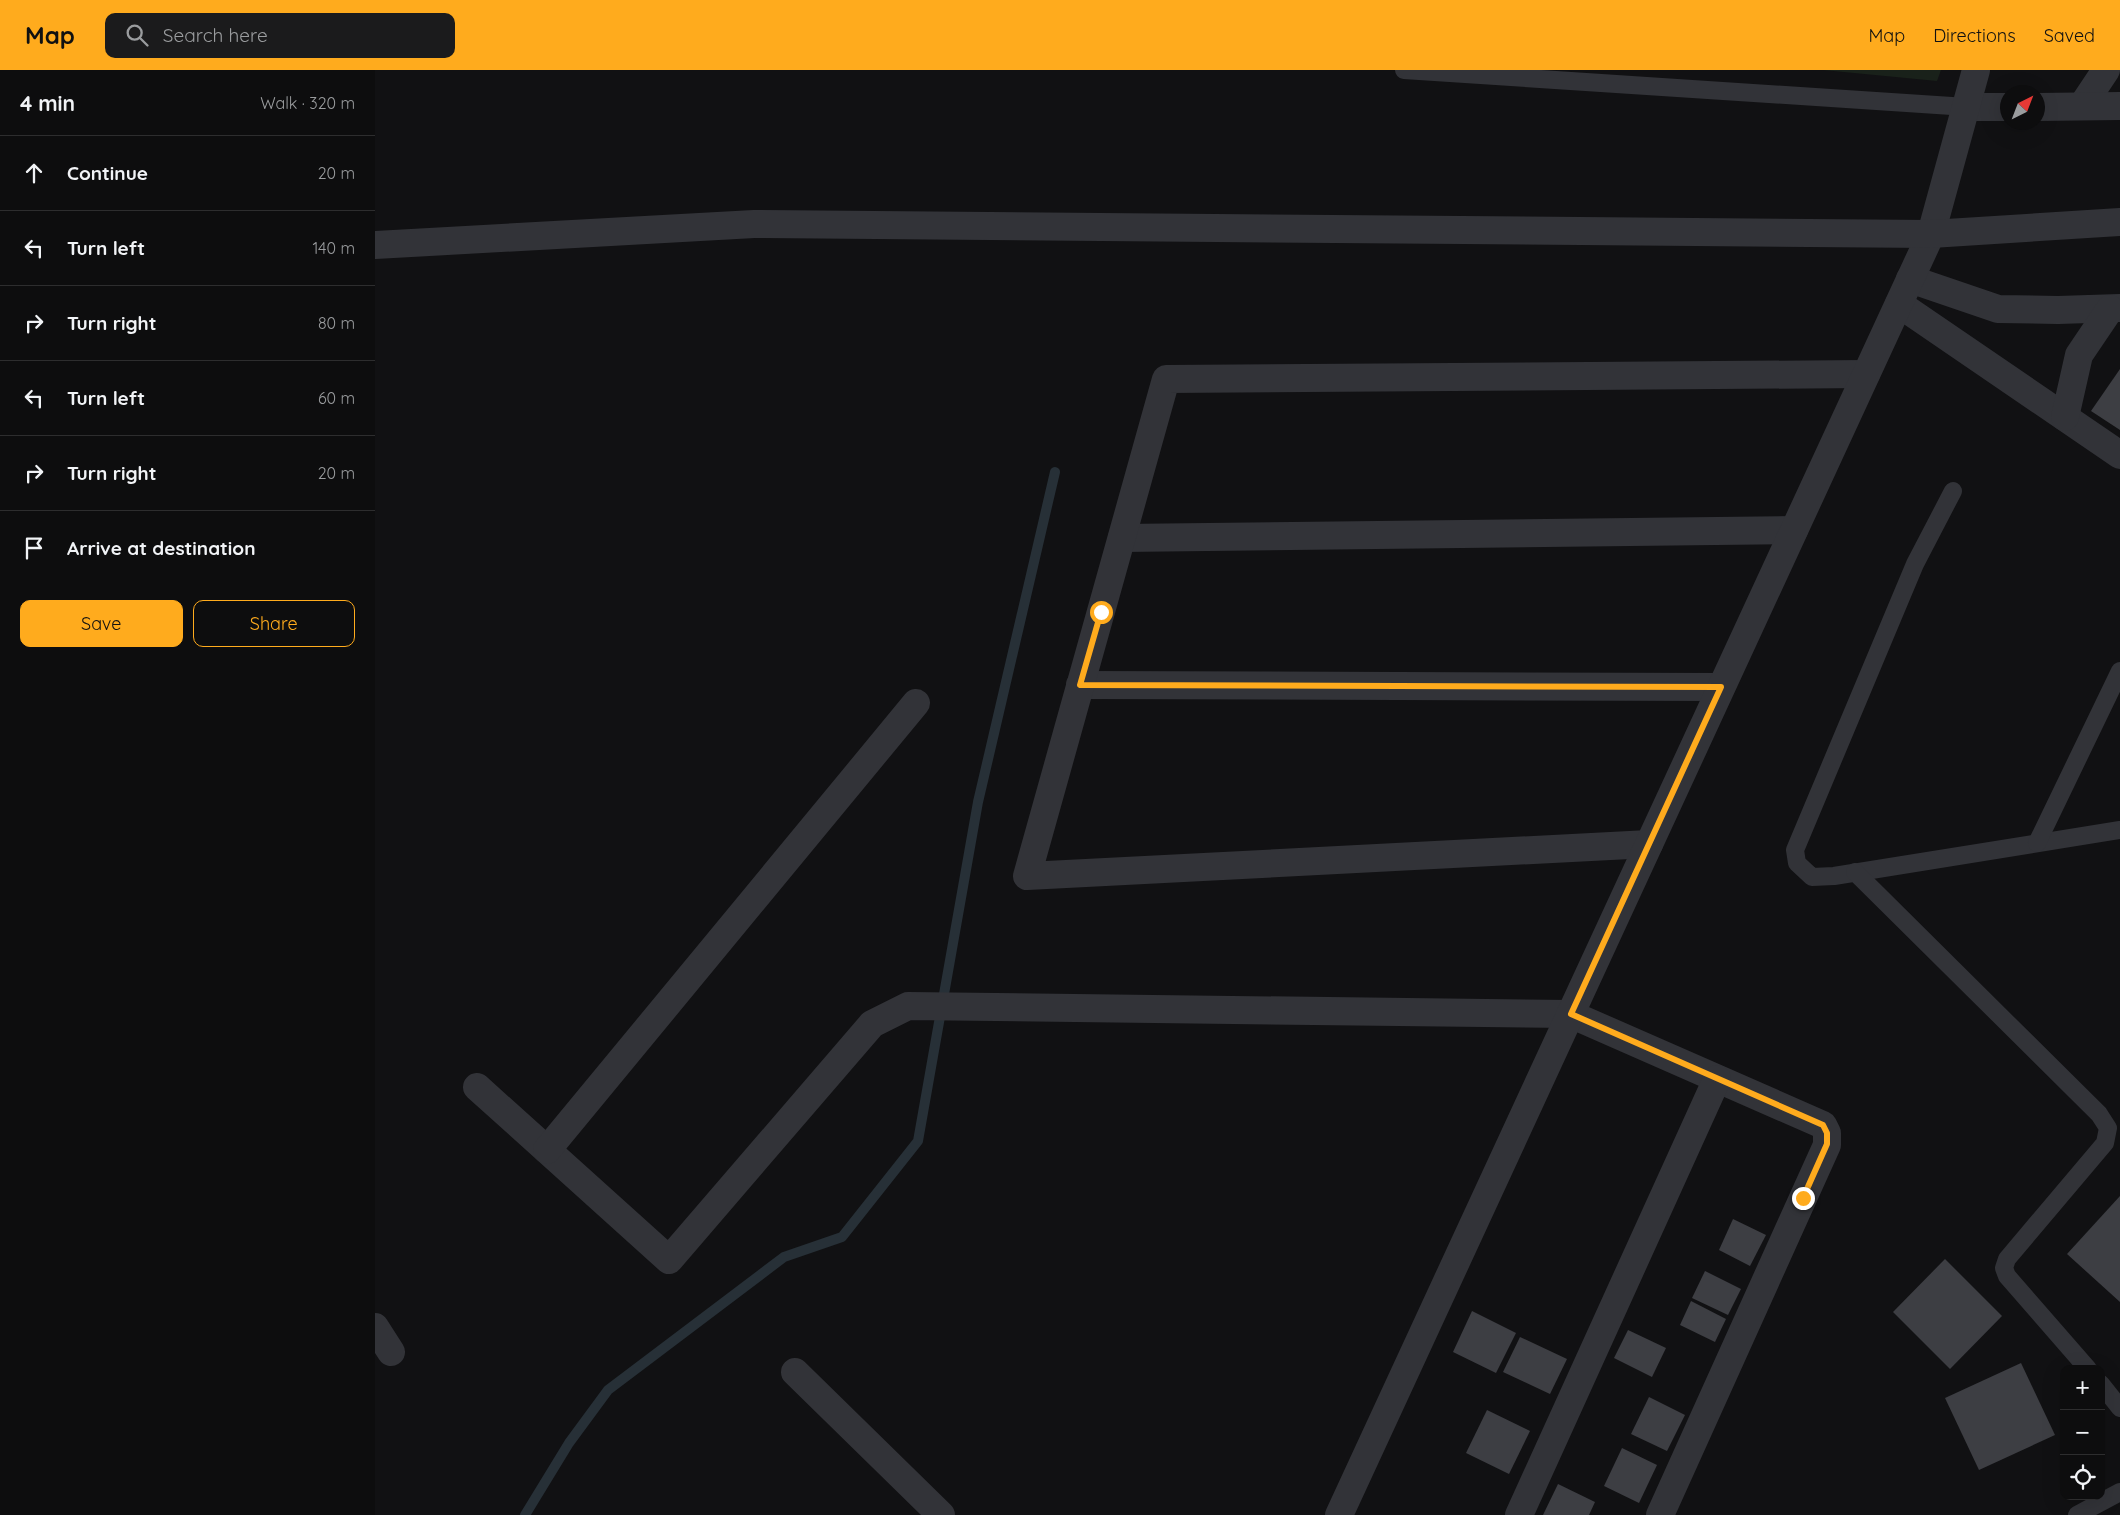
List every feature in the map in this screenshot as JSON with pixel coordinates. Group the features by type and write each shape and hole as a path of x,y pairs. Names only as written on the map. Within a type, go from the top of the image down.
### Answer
{"street":[{"path":"1339,1515 1931,234 1976,70"},
{"path":"2082,106 2105,70"},
{"path":"2045,107 2120,106"},
{"path":"1967,107 2000,107"},
{"path":"375,244 753,224 1931,234 2120,222"},
{"path":"1910,279 1998,309 2115,309"},
{"path":"1899,304 2120,455"},
{"path":"2065,417 2079,355 2115,309"},
{"path":"1649,844 1027,876 1166,379 1866,374"},
{"path":"1122,538 1794,530"},
{"path":"1080,685 1721,687"},
{"path":"547,1150 916,703"},
{"path":"477,1087 669,1260 872,1024 908,1006 1571,1014 1823,1125 1827,1133 1827,1144 1660,1515"},
{"path":"1519,1515 1717,1079"},
{"path":"375,1326 391,1352"},
{"path":"795,1372 941,1515"}],"lane":[{"path":"1404,70 1967,107"},
{"path":"1953,491 1915,564 1795,850 1797,863 1812,877 1855,872 2120,830"},
{"path":"2037,843 2120,671"},
{"path":"1855,872 2099,1114 2108,1128 2105,1144 2007,1259 2004,1268 2007,1276 2085,1365"},
{"path":"2105,1389 2120,1408"},
{"path":"2077,1515 2120,1492"}],"shaded area":[{"path":"1823,70 1941,70 1937,81"}],"building":[{"path":"2120,369 2120,430 2091,411"},
{"path":"2120,1196 2120,1302 2067,1254"},
{"path":"1733,1219 1766,1235 1750,1266 1719,1250"},
{"path":"1945,1259 2002,1316 1950,1369 1893,1312"},
{"path":"1705,1271 1741,1289 1728,1315 1692,1298"},
{"path":"1691,1301 1726,1319 1715,1342 1680,1325"},
{"path":"1472,1311 1516,1333 1496,1373 1453,1352"},
{"path":"1628,1330 1666,1348 1652,1377 1614,1358"},
{"path":"1520,1337 1567,1359 1550,1394 1503,1372"},
{"path":"2021,1363 2055,1435 1979,1470 1945,1398"},
{"path":"1649,1397 1685,1415 1667,1451 1631,1434"},
{"path":"1487,1410 1530,1431 1509,1474 1466,1453"},
{"path":"1622,1448 1657,1465 1639,1503 1604,1486"},
{"path":"1558,1484 1595,1502 1589,1515 1543,1515"}],"waterway":[{"path":"525,1515 569,1443 608,1390 784,1257 842,1237 918,1141 978,802 1055,472"}],"route":[{"path":"1101,612 1080,685 1721,687 1571,1014 1823,1125 1827,1133 1827,1144 1803,1198"}]}
